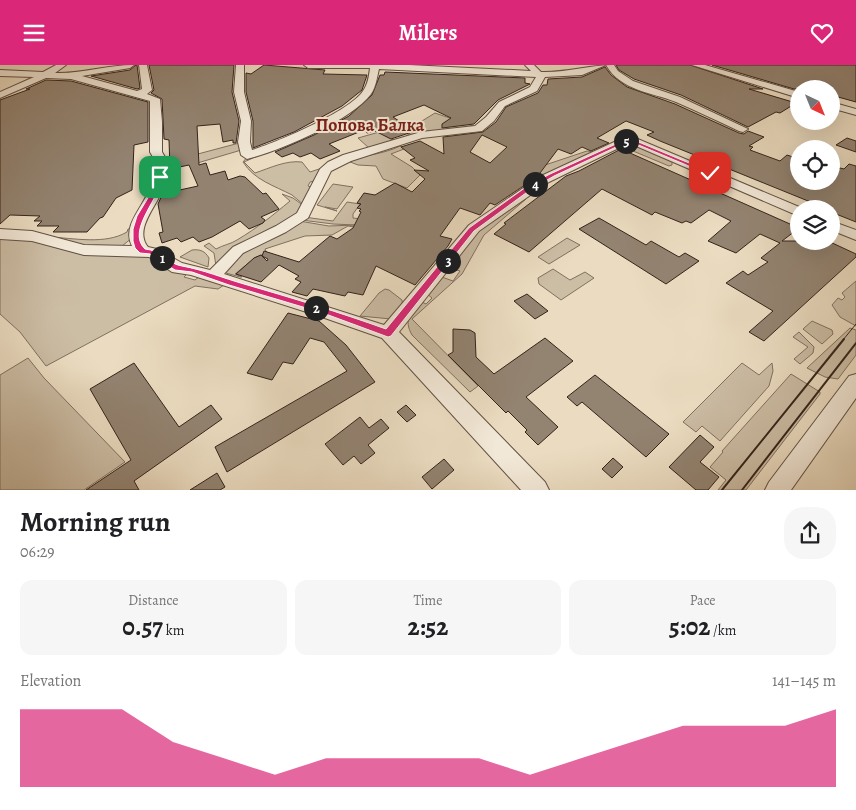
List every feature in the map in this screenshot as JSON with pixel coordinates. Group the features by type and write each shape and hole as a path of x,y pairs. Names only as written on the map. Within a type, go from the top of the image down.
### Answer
{"street":[{"path":"0,95 43,76 62,65"},
{"path":"0,73 71,76 130,65"},
{"path":"138,94 147,89 142,65"},
{"path":"240,65 239,96 246,121 244,142 247,155 260,153 286,141 360,101 369,90 375,66"},
{"path":"308,65 444,68 554,75 578,73 602,65"},
{"path":"212,277 238,250 286,227 303,215 326,169 346,158 391,146 421,135 478,129 484,125 502,104 538,86 542,77 529,65"},
{"path":"610,65 619,76 637,86 677,99 743,129"},
{"path":"696,65 790,92"},
{"path":"71,76 155,100 156,153 163,164 154,193 140,216 136,229 136,241 139,248 143,251"},
{"path":"840,108 856,112"},
{"path":"388,333 474,228 545,179 629,139 790,207"},
{"path":"840,229 856,235"},
{"path":"0,234 32,237 84,250 152,252 178,269 193,270 326,311 388,333 537,490"},
{"path":"777,490 856,382"}],"shaded area":[{"path":"435,113 476,127 406,136 412,132 404,124 422,121"},
{"path":"390,129 384,135 395,141 370,149 358,138"},
{"path":"243,142 243,149 194,164 194,155"},
{"path":"282,145 244,162 255,173 290,162 302,162 310,172 322,168 314,181 310,182 308,186 311,187 304,205 292,195 259,178 243,162 248,156"},
{"path":"400,146 404,149 391,154 412,167 420,175 407,188 383,179 376,166 358,165 345,160 380,153"},
{"path":"621,146 635,146 647,150 672,161 672,165 669,166"},
{"path":"587,151 595,152 538,179 530,174 545,165"},
{"path":"333,184 353,187 337,209 325,207 337,211 317,205"},
{"path":"282,194 293,198 304,206 300,212 216,266 214,253 204,246 209,243 216,249 235,241 251,231 290,201"},
{"path":"521,196 526,199 484,235 462,274 412,319 478,386 470,392 412,335 408,325 409,317 420,301 426,304 432,298 426,293 439,276 453,281 460,271 446,266 475,229"},
{"path":"347,202 360,204 353,214 353,218 370,220 354,227 348,226 332,235 305,236 265,249 267,253 256,257 235,274 242,277 226,273 225,270 242,253 299,221 329,226 356,225 301,220 304,217 333,221"},
{"path":"133,228 132,238 117,250 82,248 49,237 99,240 118,236"},
{"path":"0,232 35,240 140,252 188,273 184,277 195,280 200,276 224,285 218,289 195,286 46,366 20,332 0,314"},
{"path":"567,238 580,245 549,264 538,257"},
{"path":"192,250 200,250 206,254 209,258 208,267 180,257"},
{"path":"553,269 570,280 585,272 594,278 561,300 539,284 538,278"},
{"path":"856,281 856,326 840,317 832,305 838,298 842,300 845,297 842,293"},
{"path":"385,289 402,300 403,310 391,319 360,316 379,293"},
{"path":"812,321 832,330 833,334 822,344 803,329"},
{"path":"850,328 856,330 856,355 838,379 825,377 807,368"},
{"path":"799,332 814,347 813,353 800,364 794,359 808,347 793,337"},
{"path":"28,358 44,378 125,462 84,490 0,490 0,375"},
{"path":"742,363 759,375 772,363 773,371 769,386 720,441 702,426 696,432 683,422"},
{"path":"791,374 820,392 820,394 746,490 718,490 726,480 710,467"}],"building":[{"path":"136,65 140,88 137,89 91,76 130,70"},
{"path":"149,65 234,65 232,92 239,121 236,143 233,143 233,140 223,142 220,124 197,126 199,165 206,163 210,175 225,171 228,180 240,176 245,177 263,194 266,193 279,209 261,217 265,220 263,223 249,229 240,221 199,242 193,237 181,242 177,238 162,243 159,233 163,232 158,204 164,191 174,188 175,191 198,186 189,165 170,169 169,140 164,139 162,99 151,93 154,90"},
{"path":"264,65 325,70 323,74 367,75 362,90 342,106 294,132 253,148 253,121 246,92 246,73 251,74"},
{"path":"616,65 690,65 763,89 749,89 790,101 790,107 748,127 681,95 634,79 619,70"},
{"path":"712,65 856,65 856,102 840,98 840,80 790,80 790,88"},
{"path":"605,67 611,75 627,87 675,104 739,133 744,134 748,131 764,137 749,146 753,147 750,150 780,161 787,155 790,156 790,190 840,190 840,168 844,169 849,164 856,166 856,222 840,216 840,200 806,200 660,141 647,135 654,132 626,121 597,138 609,143 591,151 582,147 571,154 558,149 537,177 495,205 490,203 480,215 460,208 440,236 452,239 448,246 415,285 376,266 363,295 348,292 345,296 313,289 307,296 292,292 301,282 295,279 299,276 279,265 261,282 236,274 254,258 262,256 264,251 299,262 330,236 337,239 353,228 361,212 359,211 361,209 357,208 361,204 357,203 364,193 375,195 395,183 412,192 425,179 414,170 429,171 410,160 415,158 401,147 420,141 444,154 443,137 483,132 496,122 506,107 538,93 543,85 547,85 548,79 582,77","holes":["482,135 507,147 490,163 470,152"]},
{"path":"385,72 525,78 525,83 530,84 498,100 474,124 442,128 442,124 451,118 424,105 393,117 399,121 389,124 412,132 391,139 375,131 367,133 364,130 329,144 340,151 320,159 311,153 300,157 293,153 282,157 275,152 314,135 349,116 372,95 380,75 384,75"},
{"path":"46,80 71,81 148,102 148,142 134,145 132,190 116,198 103,217 87,232 53,232 59,226 37,226 42,221 34,221 40,216 10,215 0,224 0,100 30,89 26,89"},
{"path":"847,138 856,141 856,152 840,146 840,142"},
{"path":"621,149 790,224 790,235 782,241 790,241 790,250 840,250 840,247 856,254 856,257 764,341 749,332 773,311 726,283 743,271 748,275 768,262 761,258 780,243 760,234 736,253 708,241 731,221 709,210 691,223 686,221 682,223 655,212 652,215 602,189 529,252 494,234 506,224 504,223 566,176"},
{"path":"599,218 646,245 651,241 679,257 685,253 699,261 666,284 579,229"},
{"path":"527,294 548,311 535,319 514,301"},
{"path":"288,313 319,321 346,345 375,382 227,472 215,447 347,371 324,342 310,338 293,364 283,362 272,380 247,373"},
{"path":"453,329 470,330 475,333 476,357 494,374 545,338 573,361 526,397 558,427 538,445 525,432 527,430 508,411 506,413 448,355 453,352"},
{"path":"134,363 179,427 211,405 222,419 134,481 139,490 86,490 131,460 90,389"},
{"path":"595,375 669,434 646,457 582,402 577,406 567,397"},
{"path":"406,405 416,415 407,422 397,412"},
{"path":"360,417 369,428 381,419 389,428 368,445 375,453 361,464 354,456 343,465 325,444"},
{"path":"700,435 714,447 700,462 719,477 708,490 696,490 669,467"},
{"path":"613,458 623,467 612,478 602,469"},
{"path":"444,459 454,470 432,489 422,477"},
{"path":"217,473 225,487 220,490 190,490"}],"tram line":[{"path":"843,340 856,324"},
{"path":"722,490 844,339"},
{"path":"742,490 856,343"}],"district":[{"name":"Попова Балка","path":"370,125"}],"route":[{"path":"160,177 151,199 140,216 136,229 136,241 139,248 143,251 159,255 178,269 193,270 326,311 388,333 472,230 528,189 552,175 607,151 629,139 710,173"}]}
